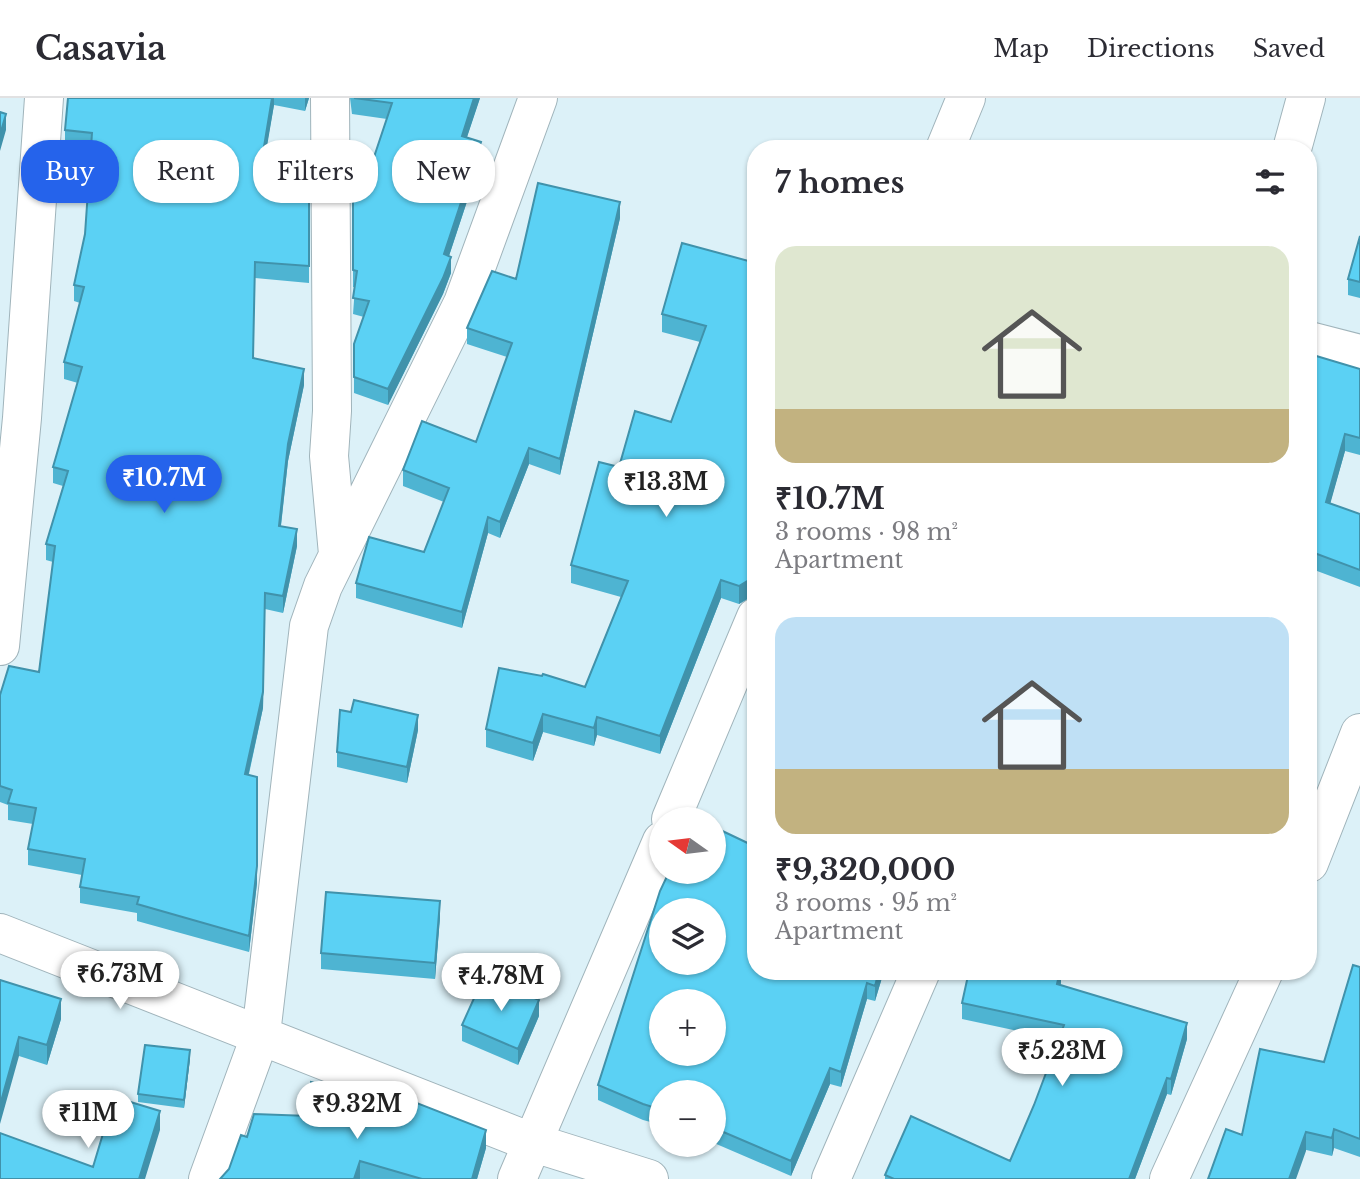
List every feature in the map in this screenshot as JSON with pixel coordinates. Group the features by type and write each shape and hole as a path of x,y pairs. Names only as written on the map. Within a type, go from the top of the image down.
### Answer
{"street":[{"path":"0,646 22,418 44,98"},
{"path":"330,98 332,411 329,456 338,554"},
{"path":"208,1179 261,1034 309,626 338,554 463,303 538,98"},
{"path":"950,140 966,98"},
{"path":"1294,140 1306,98"},
{"path":"1317,343 1360,354"},
{"path":"676,807 747,638"},
{"path":"1317,843 1360,733"},
{"path":"517,1179 649,871"},
{"path":"0,933 531,1142 649,1179"},
{"path":"831,1179 917,980"},
{"path":"1169,1179 1260,980"}],"building":[{"path":"68,98 272,98 265,140 253,140 253,203 309,203 309,266 255,262 253,358 304,369 288,444 279,526 297,529 283,596 265,593 263,692 245,774 257,777 257,866 249,936 137,904 139,897 80,887 85,859 28,849 36,808 8,803 12,790 0,786 0,695 9,666 39,672 55,546 46,544 68,471 53,467 82,367 64,362 84,287 74,285 85,234 87,203 119,203 119,140 92,140 92,133 65,130"},
{"path":"354,98 474,98 462,136 475,140 392,140 392,203 461,203 444,254 451,257 443,278 388,389 354,377 354,344 369,301 353,298 357,271 353,270 353,203 378,203 378,145 392,103"},
{"path":"0,112 6,114 0,135"},
{"path":"538,183 620,202 560,459 529,448 500,522 488,517 462,612 356,583 369,537 424,552 449,488 403,470 422,421 476,442 512,343 467,328 492,271 516,279"},
{"path":"1360,236 1360,282 1348,279"},
{"path":"682,243 747,261 747,581 739,586 721,580 660,736 597,717 594,728 543,714 533,743 486,729 499,668 542,676 543,674 585,687 628,581 571,565 599,462 619,467 635,411 671,422 706,326 662,314"},
{"path":"1317,356 1360,369 1360,438 1345,434 1326,502 1360,514 1360,570 1317,554"},
{"path":"354,700 418,715 407,767 337,752 340,710 351,712"},
{"path":"726,833 747,843 747,980 877,980 875,986 867,983 841,1072 830,1068 791,1161 726,1133 726,1080 649,1080 649,1106 598,1085 649,925 649,975 726,975 726,898 658,898 663,884 726,884"},
{"path":"326,892 440,901 435,963 321,953"},
{"path":"1353,965 1360,967 1360,1139 1334,1129 1332,1138 1306,1132 1289,1179 1208,1179 1226,1129 1242,1135 1260,1049 1324,1062"},
{"path":"484,976 539,1000 518,1049 462,1025"},
{"path":"0,980 61,999 47,1045 19,1037 0,1105"},
{"path":"967,980 1058,980 1057,984 1187,1023 1171,1079 1167,1078 1129,1179 894,1179 885,1175 911,1116 1010,1161 1064,1025 962,1003"},
{"path":"145,1045 190,1050 184,1100 138,1094"},
{"path":"311,1082 396,1107 399,1096 486,1130 472,1179 422,1179 360,1161 354,1179 220,1179 229,1169 241,1135 247,1137 254,1114 309,1116"},
{"path":"114,1097 160,1111 139,1179 0,1179 0,1133 93,1167"}]}
